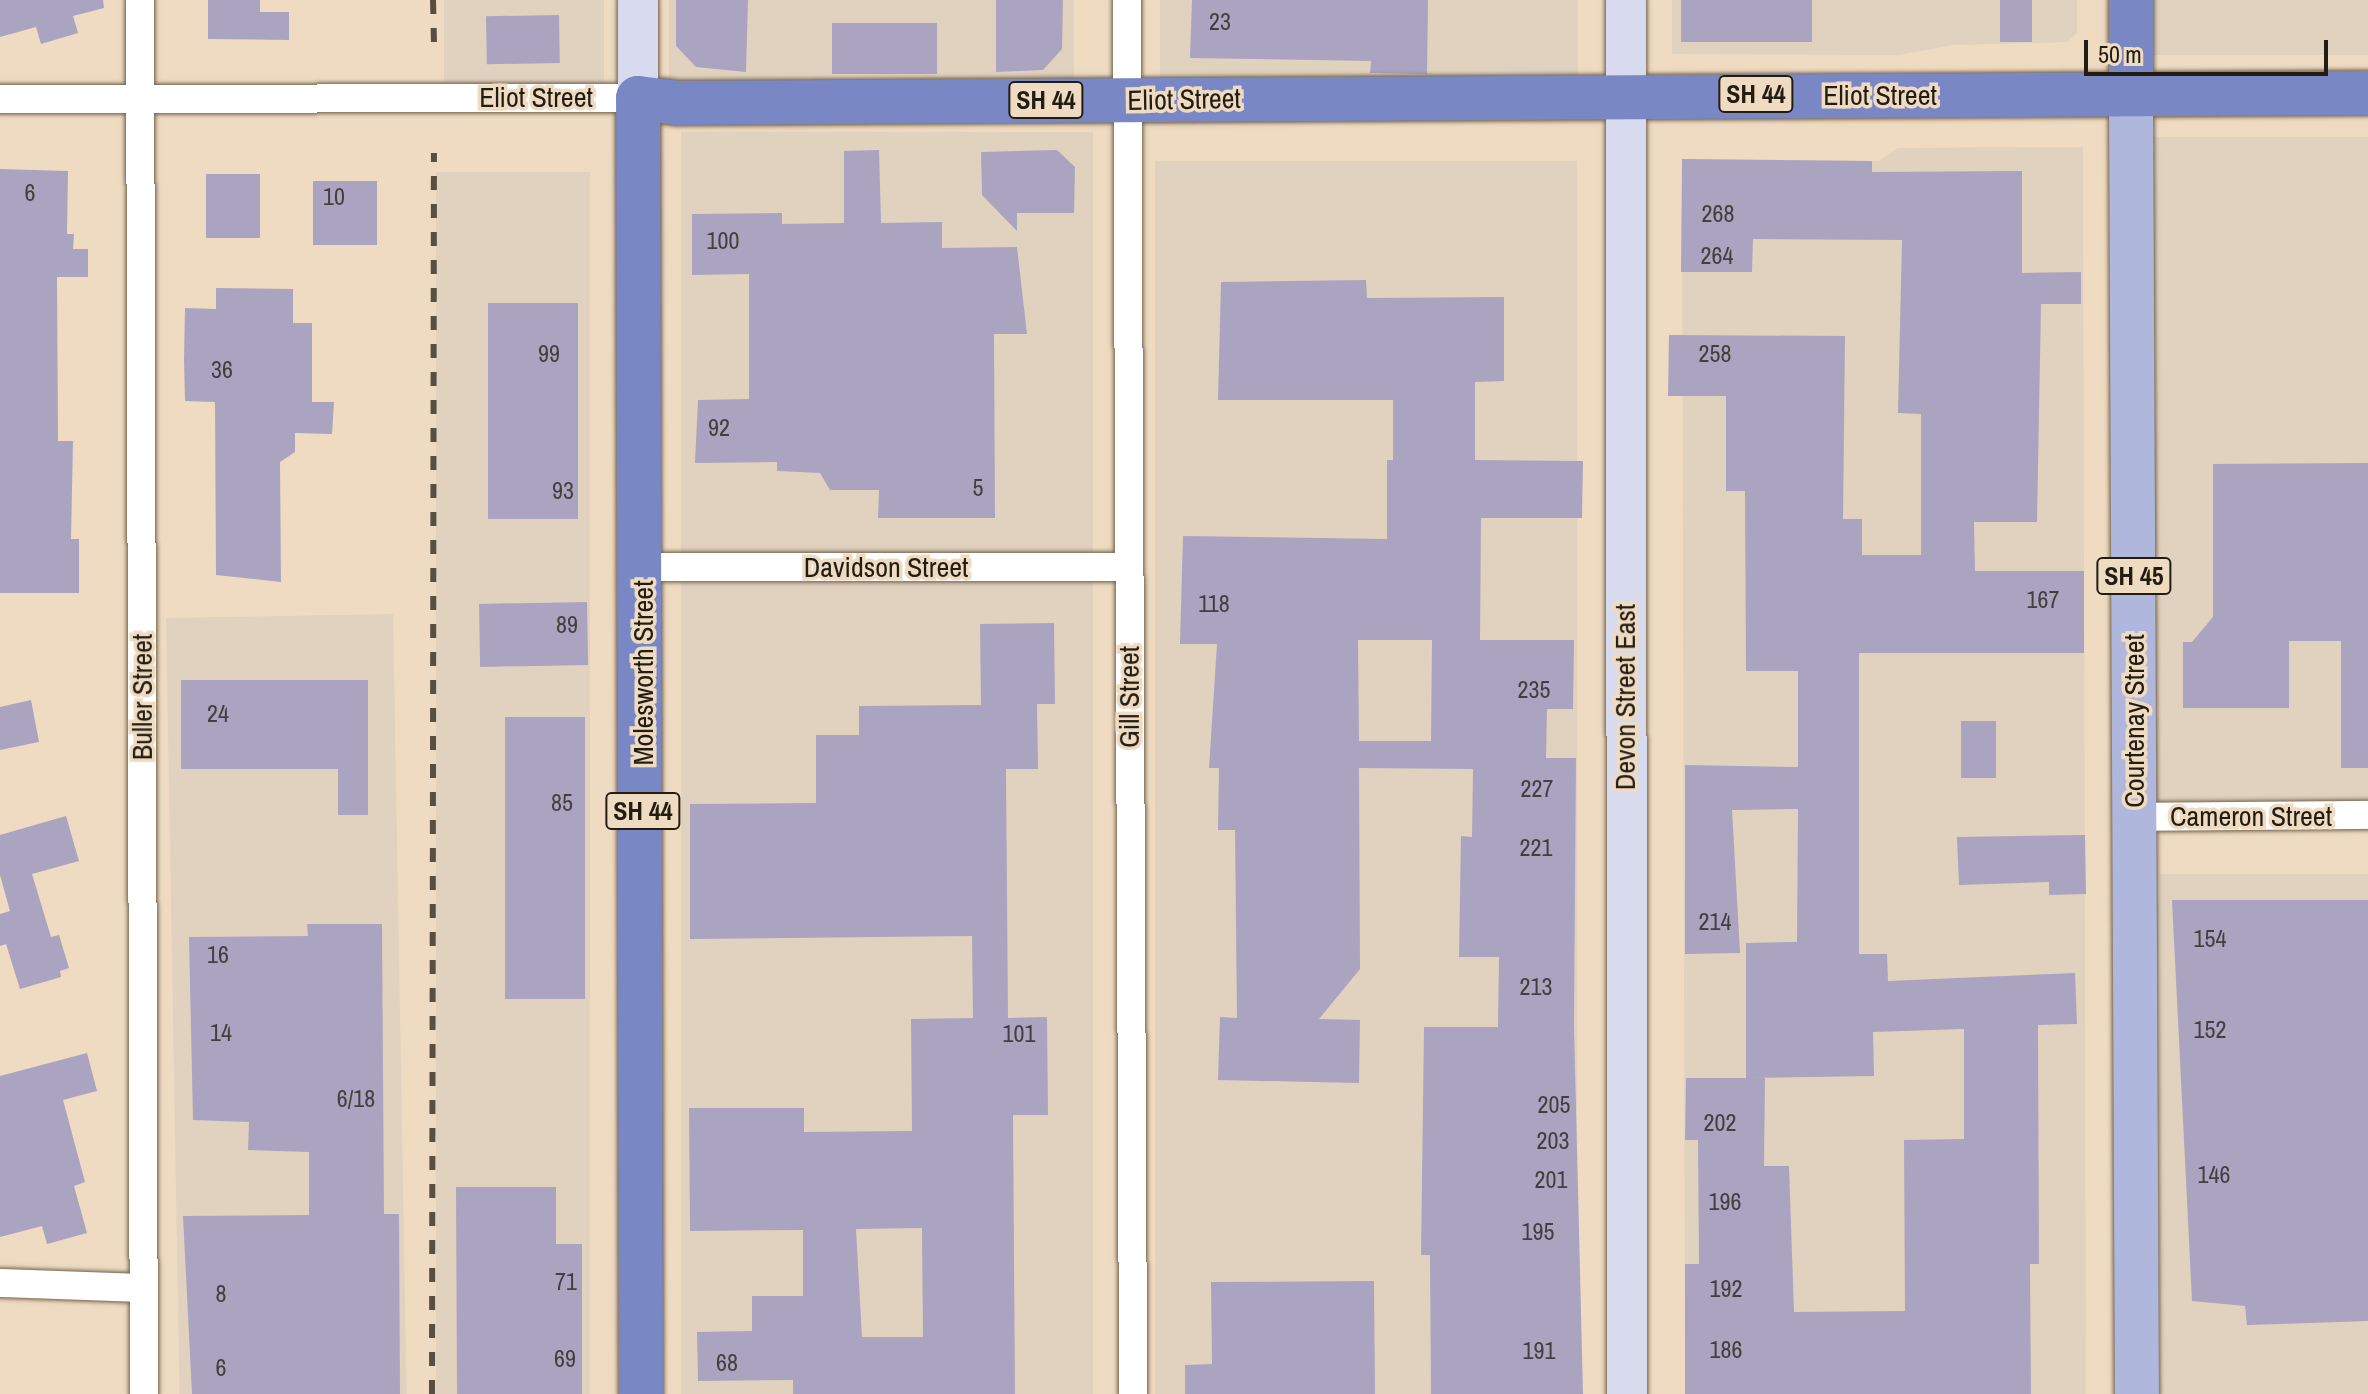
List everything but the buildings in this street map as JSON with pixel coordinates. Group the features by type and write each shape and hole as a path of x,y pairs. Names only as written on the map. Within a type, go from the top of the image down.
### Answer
{"highway":[{"name":"Courtenay Street","path":"2131,0 2131,92"},
{"name":"Eliot Street","path":"638,98 1128,99 1630,93 2368,93"},
{"name":"Molesworth Street","path":"638,98 643,567 641,1394"}],"main road":[{"name":"Courtenay Street","path":"2131,92 2137,1394"}],"street":[{"name":"Buller Street","path":"140,0 144,1394"},
{"name":"Molesworth Street","path":"638,0 638,98"},
{"name":"Gill Street","path":"1127,0 1133,1394"},
{"name":"Devon Street East","path":"1626,0 1630,93 1627,1394"},
{"name":"Eliot Street","path":"0,99 638,98"},
{"name":"Davidson Street","path":"643,567 1129,567"},
{"name":"Cameron Street","path":"2134,817 2368,815"},
{"path":"0,1283 142,1288"}],"shaded area":[{"path":"444,0 604,0 604,85 444,85"},
{"path":"669,0 1074,0 1074,85 669,85"},
{"path":"1160,0 1578,0 1578,80 1160,80"},
{"path":"1672,0 2077,0 2077,33 2067,42 1953,45 1899,55 1672,54"},
{"path":"2143,0 2368,0 2368,55 2143,55"},
{"path":"681,132 1093,132 1093,1394 681,1394"},
{"path":"2153,137 2368,137 2368,802 2153,802"},
{"path":"2083,147 2086,1394 1685,1394 1682,159 1879,161 1898,148"},
{"path":"1155,161 1577,161 1577,1394 1155,1394"},
{"path":"436,172 590,172 590,1394 436,1394"},
{"path":"393,614 407,1394 180,1394 166,618"},
{"path":"2160,874 2368,874 2368,1394 2160,1394"}],"railway":[{"path":"433,0 434,43"},
{"path":"432,1394 434,153"}]}
